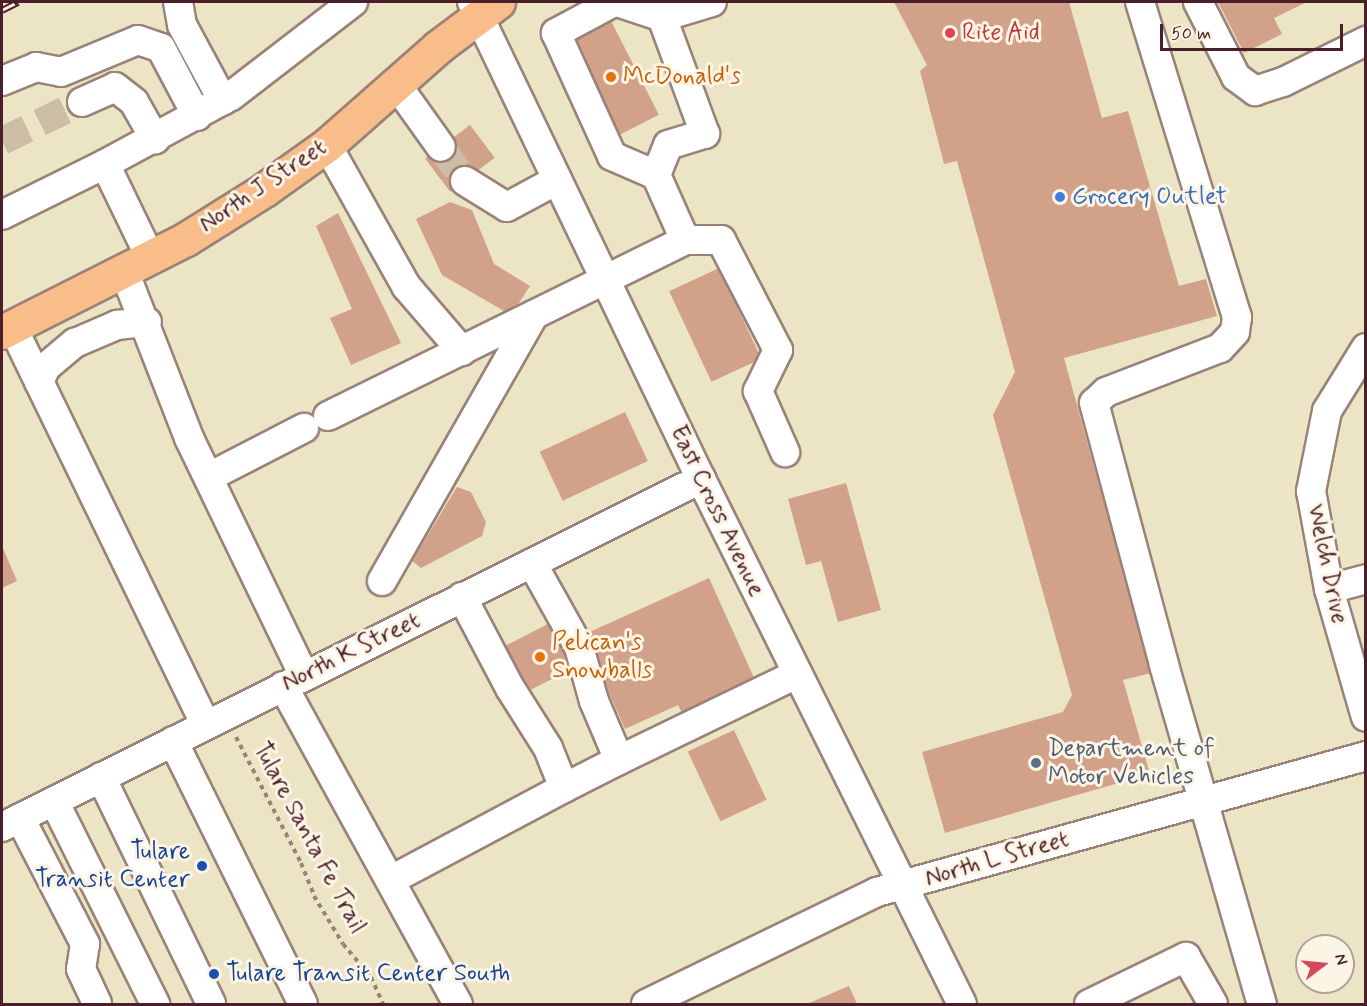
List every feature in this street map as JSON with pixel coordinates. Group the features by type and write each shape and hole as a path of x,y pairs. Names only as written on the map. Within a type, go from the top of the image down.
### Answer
{"main road":[{"name":"North J Street","path":"7,329 137,264 264,190 327,145 483,6"}],"street":[{"path":"178,2 182,25 223,101"},
{"path":"2,215 155,139 223,101 324,11 353,2"},
{"path":"685,240 656,175 612,156 556,33 616,2 662,17 712,2"},
{"path":"1140,2 1237,317 1235,332 1220,348 1106,392 1094,403 1262,1005"},
{"path":"1198,2 1236,77 1255,91 1283,82 1365,41"},
{"name":"East Cross Avenue","path":"483,6 557,180 701,479 963,1005"},
{"path":"656,175 668,145 705,134 662,17"},
{"path":"2,81 36,67 61,72 138,40 161,48 197,116"},
{"path":"396,84 441,147"},
{"path":"82,102 115,87 134,102 155,139"},
{"path":"327,145 406,286 462,351"},
{"path":"105,164 137,264 147,322 189,438 208,477 293,681 391,880 458,1005"},
{"path":"465,181 507,207 557,180"},
{"path":"208,477 685,240 721,240 778,350 758,391 785,452"},
{"path":"382,581 534,315"},
{"path":"39,382 46,367 75,343 117,325 147,322"},
{"path":"7,329 39,382 216,719"},
{"name":"Welch Drive","path":"1365,348 1327,411 1316,454 1311,491 1329,589 1365,717"},
{"name":"North K Street","path":"11,822 701,479"},
{"path":"532,562 579,647 594,701 619,760"},
{"path":"1329,589 1365,579"},
{"path":"462,597 510,688 548,748 564,788"},
{"path":"391,880 619,760 797,674"},
{"path":"173,741 303,1005"},
{"name":"North L Street","path":"646,1005 842,906 902,885 1365,756"},
{"path":"101,777 211,1005"},
{"path":"54,801 155,1005"},
{"path":"11,822 85,944 81,969 97,1005"},
{"path":"1089,1005 1186,957 1213,1005"}],"path":[{"name":"Tulare Santa Fe Trail","path":"216,719 248,763 301,863 314,896 343,944 371,977 383,1005"}],"building":[{"path":"894,2 1069,2 1102,118 1128,111 1179,286 1206,279 1217,316 1064,358 1151,673 1123,680 1150,774 945,833 922,752 1063,712 1072,695 993,415 1015,372 957,161 944,164 920,71 927,65"},
{"path":"1218,2 1307,2 1274,18 1282,34 1244,53"},
{"name":"McDonald's","path":"608,15 659,115 613,138 563,38"},
{"path":"470,125 495,158 450,191 425,159"},
{"path":"450,202 472,210 494,264 530,286 511,315 442,275 416,219"},
{"path":"338,213 401,343 351,365 330,318 352,309 316,226"},
{"path":"719,268 761,359 711,382 669,291"},
{"path":"625,412 648,461 563,501 540,452"},
{"path":"846,483 881,610 838,622 821,561 806,565 788,499"},
{"path":"457,487 471,492 486,522 482,536 421,568 412,561"},
{"path":"2,546 17,581 2,588"},
{"path":"709,578 755,680 682,713 678,705 625,729 583,635"},
{"path":"562,623 578,654 561,662 566,672 528,691 505,646 548,624 551,629"},
{"path":"734,730 767,800 720,821 688,752"},
{"path":"849,986 857,1004 807,1004"}],"tunnel":[{"path":"2,141 82,102"},
{"path":"441,147 465,181"}],"railway":[{"path":"2,10 18,2"}],"place":[{"name":"Rite Aid","path":"950,33"},
{"name":"McDonald's","path":"611,77"},
{"name":"Grocery Outlet","path":"1060,197"},
{"name":"Pelican's Snowballs","path":"540,657"},
{"name":"Department of Motor Vehicles","path":"1036,763"},
{"name":"Tulare Transit Center","path":"202,866"},
{"name":"Tulare Transit Center South","path":"214,974"}]}
